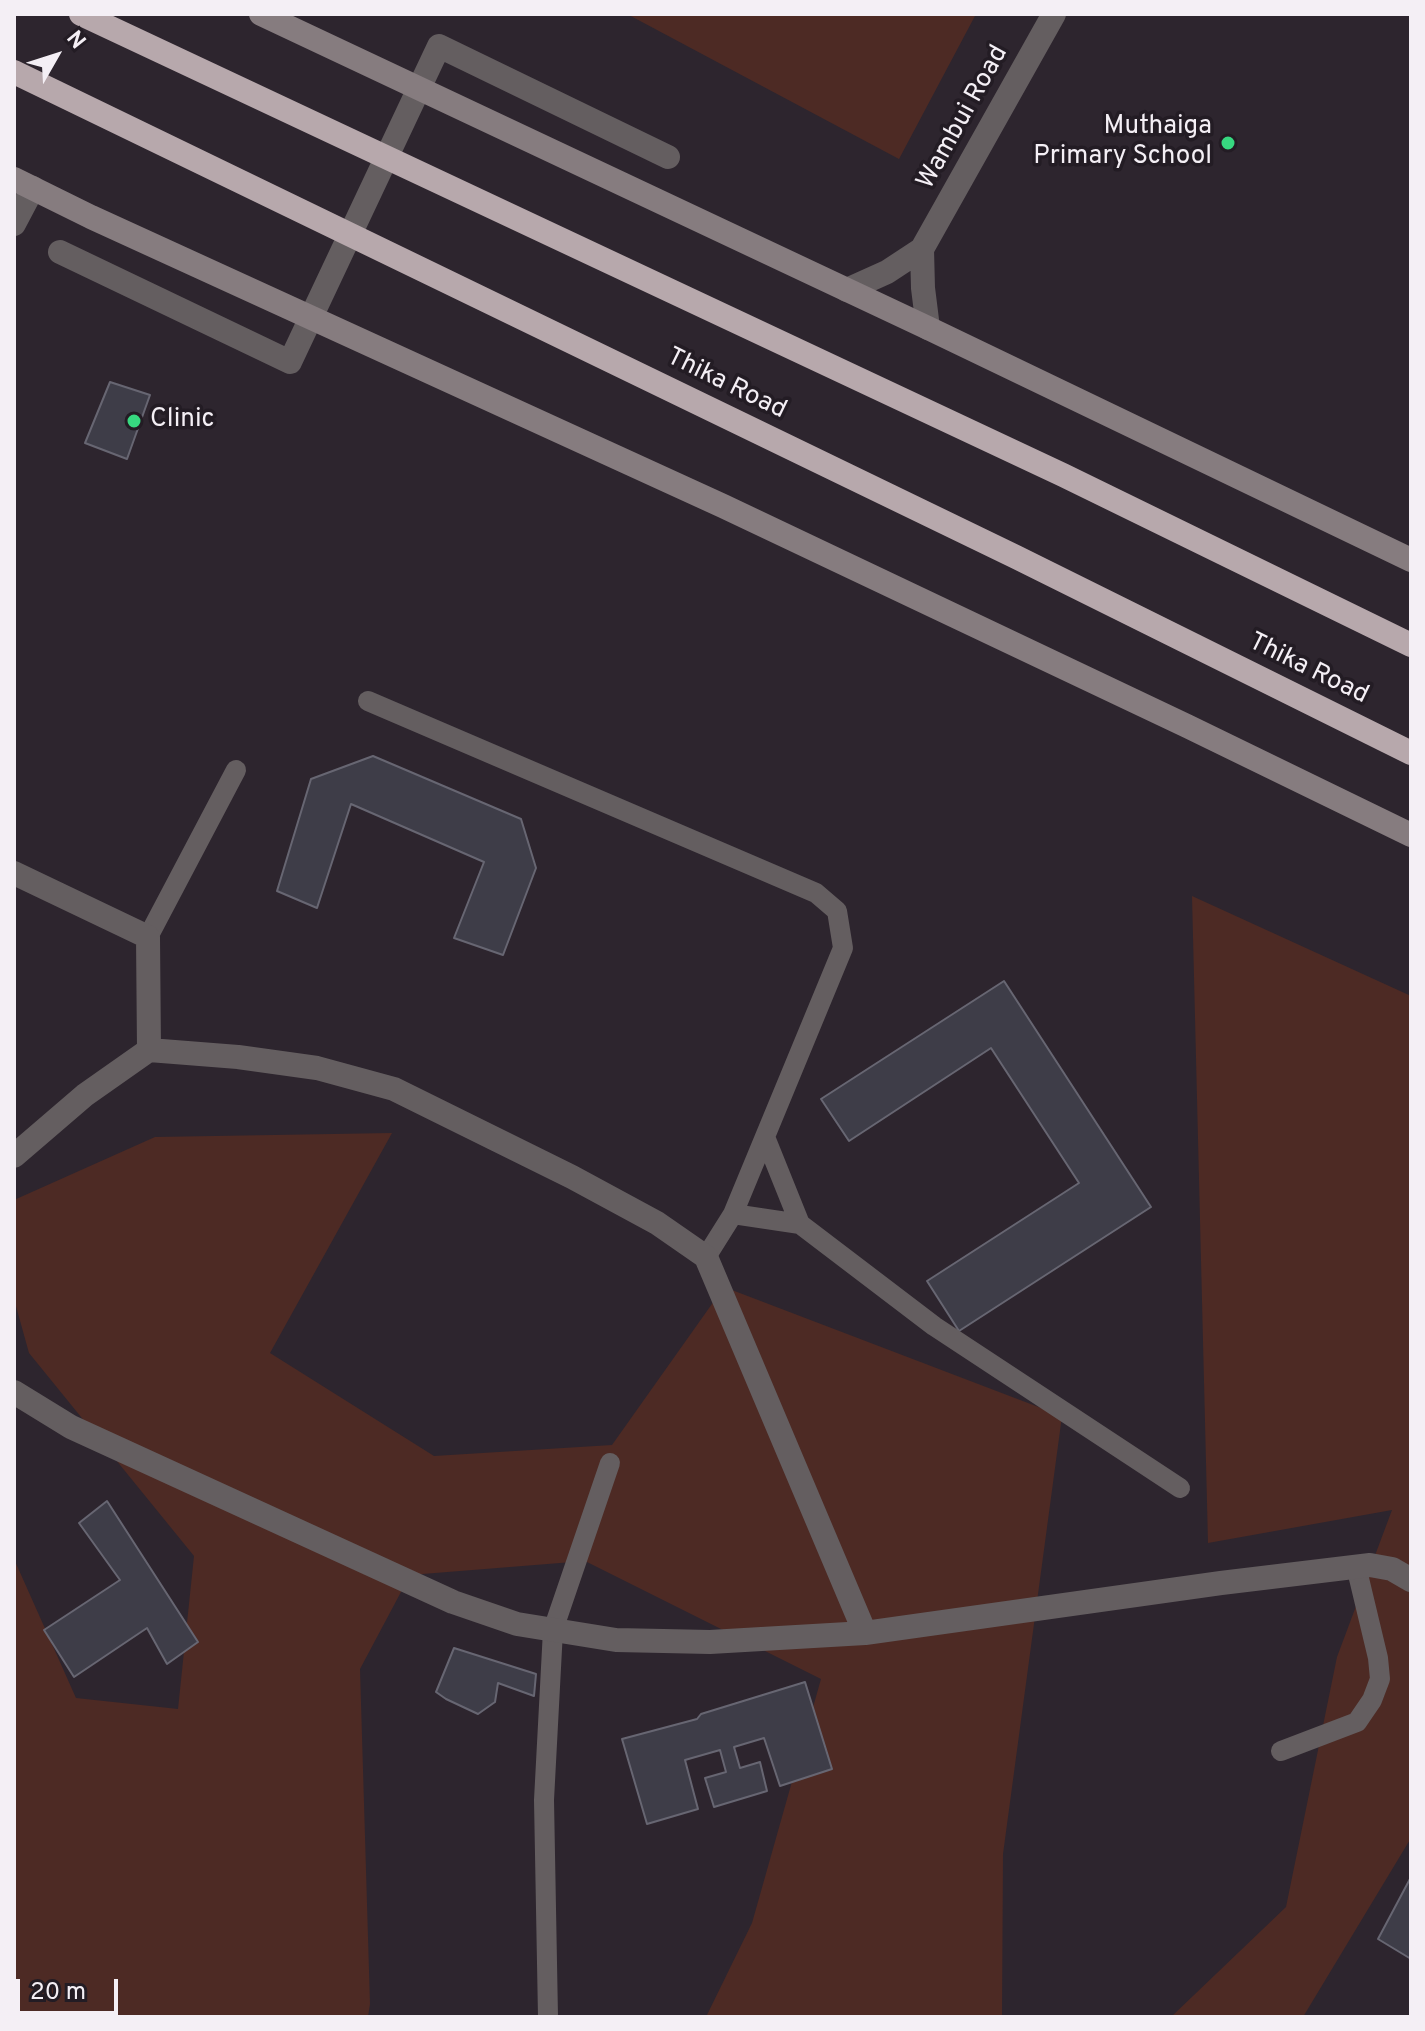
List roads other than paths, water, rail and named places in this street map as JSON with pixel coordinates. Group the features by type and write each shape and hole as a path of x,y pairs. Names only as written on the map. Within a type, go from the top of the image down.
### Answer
{"highway":[{"path":"81,14 1048,469 1411,645"},
{"name":"Thika Road","path":"14,72 1002,550 1411,753"}],"main road":[{"path":"261,14 928,328 1411,560"},
{"path":"23,184 737,513 1411,835"}],"street":[{"name":"Wambui Road","path":"922,249 1054,14"},
{"path":"60,252 290,362 439,46 668,157"},
{"path":"14,224 23,184"},
{"path":"847,290 887,272 922,249"},
{"path":"922,249 928,328"},
{"path":"14,873 148,937 149,1050"},
{"path":"14,1156 85,1095 149,1050 238,1057 317,1068 394,1089 584,1183 657,1223 706,1257 865,1633"},
{"path":"14,1392 71,1427 453,1602 517,1624 616,1640 710,1642 865,1633 1356,1566 1392,1569 1411,1580"}],"lane":[{"path":"368,701 816,893 837,911 843,948 733,1214 706,1257"},
{"path":"148,937 236,770"},
{"path":"765,1137 800,1224"},
{"path":"733,1214 800,1224 934,1326 1180,1488"},
{"path":"548,2017 544,1800 553,1630 610,1463"},
{"path":"1281,1751 1357,1722 1372,1700 1380,1679 1378,1658 1356,1566"}],"place":[{"name":"Muthaiga Primary School","path":"1228,143"},
{"name":"Clinic","path":"134,421"}]}
